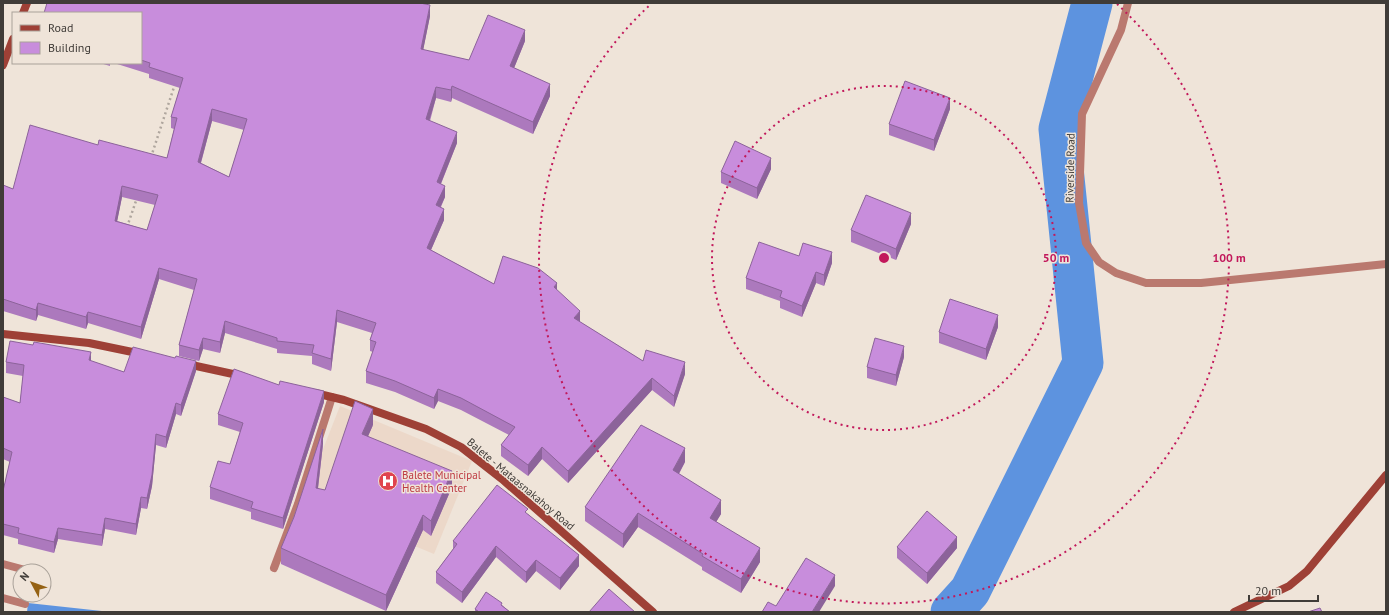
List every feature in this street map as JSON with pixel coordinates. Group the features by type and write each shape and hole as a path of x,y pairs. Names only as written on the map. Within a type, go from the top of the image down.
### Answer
{"main road":[{"path":"3,65 12,42"},
{"path":"3,334 88,343 147,355"},
{"path":"177,361 247,378"},
{"name":"Balete - Mataasnakahoy Road","path":"309,392 332,397 426,428 461,447 502,479 653,612"},
{"path":"1234,612 1289,586 1307,571 1386,475"}],"street":[{"name":"Riverside Road","path":"1128,3 1121,30 1082,114 1079,203 1086,243 1100,262 1116,273 1146,283 1201,283 1386,264"},
{"path":"274,568 298,504 332,397"},
{"path":"3,598 24,604"}],"path":[{"path":"149,162 177,79"},
{"path":"126,230 139,192"}],"shaded area":[{"name":"Balete Municipal Health Center","path":"340,406 472,461 434,554 303,500"}],"water":[{"path":"28,603 111,612 27,612"}],"building":[{"path":"47,3 420,3 430,5 421,49 469,60 488,15 525,30 510,66 550,84 533,122 452,86 451,90 436,87 426,119 457,132 437,182 445,186 436,205 444,209 427,248 494,284 503,256 538,268 557,283 554,287 580,311 574,318 643,361 646,350 685,362 674,396 652,378 568,471 542,447 528,465 501,445 515,427 461,398 438,389 434,398 395,381 366,371 376,342 370,340 376,323 337,310 331,359 312,353 314,345 277,341 277,338 225,321 220,342 203,338 199,350 179,345 197,279 159,268 141,327 88,312 86,317 38,303 36,310 3,299 3,185 13,189 30,125 98,145 99,140 167,158 177,118 171,117 183,78 149,67 150,63 142,60 142,12 44,12","holes":["212,109 247,119 229,177 198,162","122,186 158,195 147,230 115,221"]},
{"path":"905,81 950,98 934,140 889,124"},
{"path":"735,141 771,158 757,188 721,172"},
{"path":"866,195 911,213 896,249 851,230"},
{"path":"759,242 799,256 803,243 832,252 824,275 816,272 802,306 780,297 782,291 746,278"},
{"path":"950,299 998,315 986,349 939,332"},
{"path":"875,338 904,346 896,375 867,367"},
{"path":"10,341 33,345 34,342 91,352 89,360 124,372 133,347 175,358 176,356 196,361 181,405 176,403 166,437 156,434 152,475 147,498 141,497 136,524 105,518 102,535 58,528 54,542 18,533 19,528 3,524 3,491 12,452 3,448 3,397 20,403 24,365 6,362"},
{"path":"234,369 279,385 280,381 324,391 283,518 251,508 253,502 210,487 218,461 230,464 243,423 218,414"},
{"path":"355,401 373,409 362,434 452,471 431,521 423,515 386,595 281,548 294,517 323,429 316,488 325,490"},
{"path":"641,425 685,448 673,470 721,500 710,518 760,548 741,579 702,556 703,554 638,513 623,534 585,507"},
{"path":"497,485 528,509 525,512 579,555 560,578 536,560 526,572 496,546 462,592 436,572 457,544 453,541"},
{"path":"927,511 957,537 927,573 897,547"},
{"path":"806,558 835,575 812,612 762,612 768,602 776,606"},
{"path":"609,589 635,612 589,612"},
{"path":"486,592 502,603 501,605 510,612 479,612 475,609"},
{"path":"1320,608 1322,612 1308,612"}],"waterway":[{"path":"951,612 970,591 1083,363 1059,129 1092,3"}],"place":[{"name":"Balete Municipal Health Center","path":"388,481"}]}
